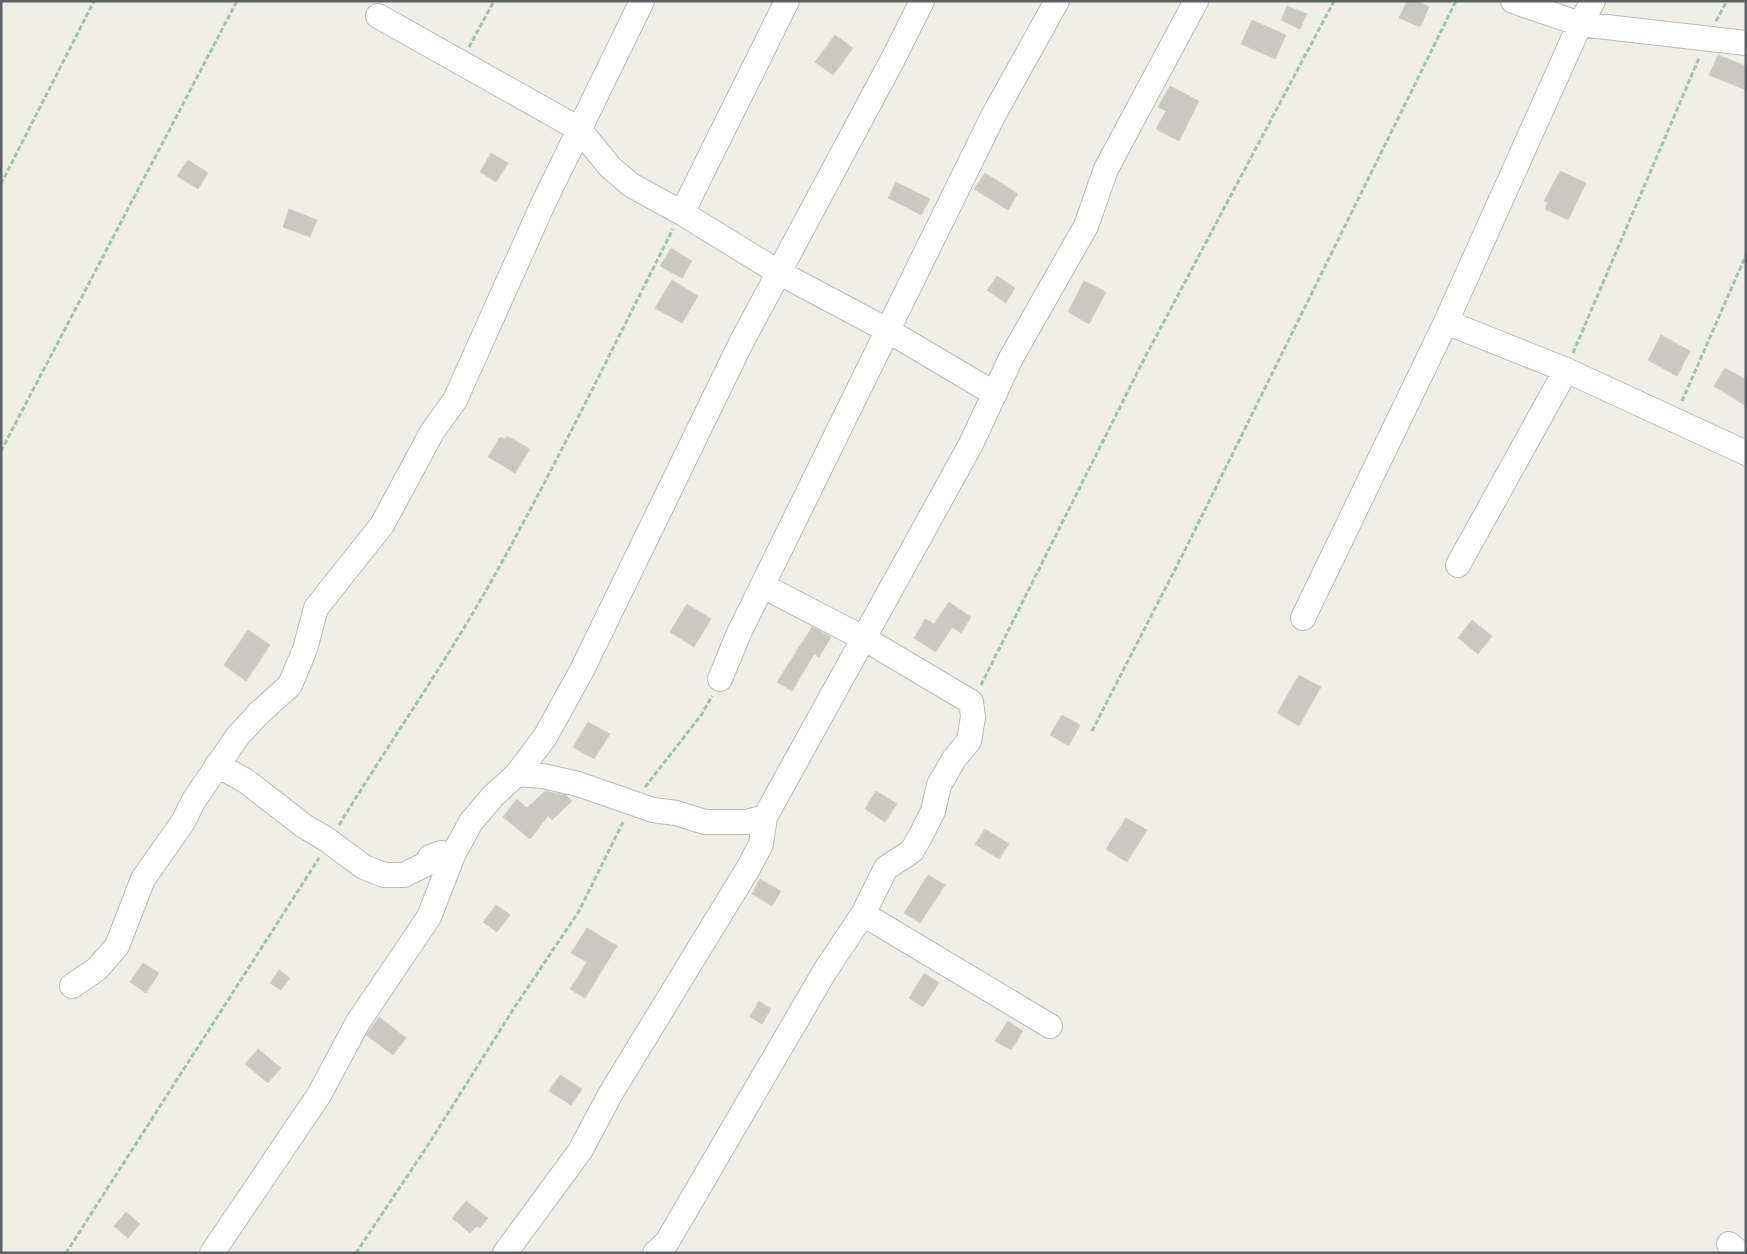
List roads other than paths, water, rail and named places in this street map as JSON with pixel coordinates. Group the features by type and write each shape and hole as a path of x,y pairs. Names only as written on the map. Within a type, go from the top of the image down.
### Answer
{"street":[{"path":"72,986 97,969 117,946 142,879 183,822 194,800 217,765 252,720 290,685 305,649 316,608 382,525 432,432 455,400 579,129 642,1"},
{"path":"682,213 787,1"},
{"path":"212,1253 319,1095 358,1022 429,917 453,855 471,822 493,796 517,774 545,737 582,670 693,439 778,272 894,59 922,1"},
{"path":"720,680 739,632 993,116 1057,1"},
{"path":"505,1253 580,1150 611,1093 749,867 761,844 765,817 971,444 1011,358 1086,226 1106,169 1196,1"},
{"path":"1513,1 1580,24 1746,43"},
{"path":"1303,618 1446,322 1580,24 1593,1"},
{"path":"378,16 417,36 460,63 579,129 610,167 631,185 682,213 778,272 887,330 995,394"},
{"path":"1446,322 1566,370 1746,453"},
{"path":"1458,565 1566,370"},
{"path":"668,1249 826,971 863,914 886,868 912,851 921,836 933,811 939,785 954,759 968,741 973,717 971,702 865,639 762,586"},
{"path":"217,765 246,781 304,826 329,841 364,867 384,875 404,875 426,864 430,857 440,853 453,855"},
{"path":"517,774 543,776 578,784 653,810 676,813 705,822 746,822 765,817"},
{"path":"863,914 1050,1026"}]}
